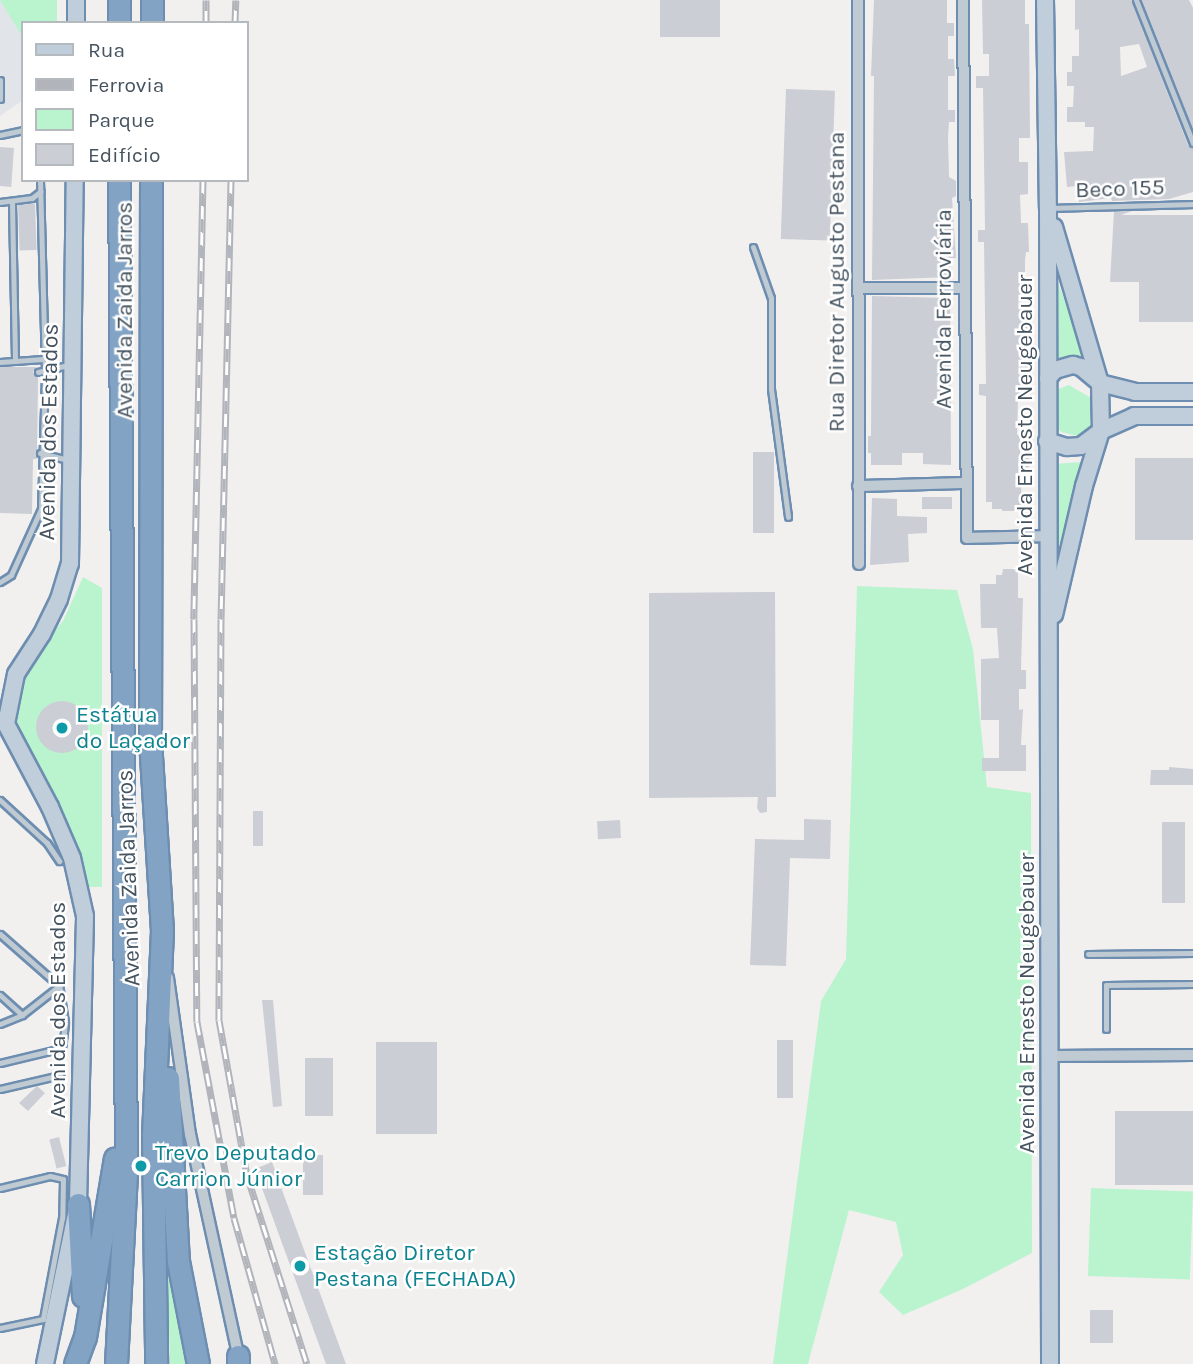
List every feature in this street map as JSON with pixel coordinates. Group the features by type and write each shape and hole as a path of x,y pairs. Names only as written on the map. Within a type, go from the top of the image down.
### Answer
{"highway":[{"path":"119,0 119,21"},
{"path":"152,0 152,21"},
{"name":"Avenida Zaida Jarros","path":"116,1364 126,1171 119,182"},
{"name":"Avenida Zaida Jarros","path":"151,182 150,740 162,930 153,1135 156,1364"},
{"path":"162,930 178,1261 198,1364"},
{"path":"75,1364 85,1337 125,1101"},
{"path":"78,1204 85,1337"}],"main road":[{"path":"76,0 76,21"},
{"name":"Avenida Ernesto Neugebauer","path":"1045,0 1048,208 1046,536 1051,1056 1050,1364"},
{"name":"Avenida dos Estados","path":"45,1364 78,1204 85,916 78,878 61,832 3,725 16,674 42,634 66,582 70,564 75,182"},
{"name":"Avenida Ernesto Neugebauer","path":"1048,208 1100,383 1101,430 1084,486 1048,641"},
{"path":"1048,378 1055,370 1073,365 1081,367 1100,383 1135,392 1193,392"},
{"path":"1047,441 1067,447 1081,446 1101,430 1134,416 1193,416"}],"street":[{"name":"Rua Diretor Augusto Pestana","path":"858,0 859,564"},
{"name":"Avenida Ferroviária","path":"963,0 967,538 1046,536"},
{"path":"859,288 965,288"},
{"path":"858,486 966,483"},
{"path":"162,930 190,1134 239,1361"},
{"path":"1051,1056 1193,1055"}],"lane":[{"path":"1136,0 1193,143"},
{"path":"0,80 0,99"},
{"path":"0,135 21,130"},
{"path":"0,582 11,575 41,509 39,453 45,371 40,182"},
{"path":"0,202 12,203 32,198 41,191"},
{"path":"12,203 15,361"},
{"name":"Beco 155","path":"1048,208 1193,204"},
{"path":"754,247 771,298 771,389 789,517"},
{"path":"0,362 43,359"},
{"path":"38,372 73,363"},
{"path":"39,453 70,460"},
{"path":"0,800 47,843 59,861"},
{"path":"0,1063 62,1048 65,1022 59,986 59,931"},
{"path":"0,934 59,986"},
{"path":"1088,954 1193,953"},
{"path":"1106,1029 1106,985 1193,984"},
{"path":"0,1024 22,1015 59,986"},
{"path":"0,995 22,1015"},
{"path":"0,1088 60,1074"},
{"path":"0,1188 50,1176 63,1178 62,1218 43,1319 0,1328"}],"shaded area":[{"path":"0,0 57,0 57,21 21,21 21,101 0,116"}],"green space":[{"path":"0,0 57,0 57,21 21,21 20,33"},
{"path":"1055,275 1089,367 1051,362"},
{"path":"1069,385 1098,402 1096,425 1082,437 1061,432 1052,421 1053,391"},
{"path":"1081,462 1056,558 1054,464"},
{"path":"83,577 102,588 102,887 86,887 78,849 11,714 25,665 63,621"},
{"path":"857,586 957,590 973,649 987,787 1031,793 1032,1253 963,1289 903,1315 879,1292 903,1255 896,1222 849,1210 808,1364 773,1364 821,1001 846,959"},
{"path":"1091,1188 1193,1192 1190,1280 1088,1276"},
{"path":"166,1233 189,1364 170,1364"}],"building":[{"path":"660,0 720,0 720,37 660,37"},
{"path":"874,0 947,0 947,23 954,23 954,36 948,36 948,59 954,59 955,76 948,76 948,110 955,110 955,122 949,122 949,177 956,181 956,196 952,198 956,258 950,258 950,277 872,280 874,76 871,76"},
{"path":"982,0 1025,0 1025,24 1029,24 1030,138 1019,138 1019,162 1028,162 1028,194 1020,195 1021,223 1028,223 1029,252 1026,252 1025,279 1020,279 1021,315 1031,315 1031,398 1018,398 1017,435 1020,435 1020,453 1028,453 1029,463 1029,480 1021,483 1022,511 992,509 992,502 986,502 986,396 979,395 979,384 986,384 984,242 978,242 978,230 985,230 983,88 976,88 976,76 989,76 989,54 983,54"},
{"path":"1075,0 1131,0 1188,145 1193,148 1193,192 1169,199 1112,201 1111,198 1079,202 1077,186 1067,187 1064,152 1093,151 1094,127 1085,127 1085,122 1067,122 1067,107 1073,107 1074,86 1067,86 1067,72 1072,72 1072,56 1079,56 1079,29 1075,30","holes":["1139,44 1147,67 1121,76 1120,47"]},
{"path":"1142,0 1189,0 1193,8 1193,129"},
{"path":"786,89 835,91 830,241 781,239"},
{"path":"0,147 14,148 11,187 0,186"},
{"path":"35,204 37,250 20,251 18,205"},
{"path":"1114,211 1132,211 1121,215 1193,215 1193,322 1139,322 1139,282 1110,282"},
{"path":"872,296 950,298 951,465 923,464 923,453 902,453 902,465 871,465 868,436 871,436"},
{"path":"0,367 37,367 33,372 38,377 37,459 33,459 32,514 0,513"},
{"path":"753,452 774,452 774,533 753,533"},
{"path":"1135,458 1193,458 1193,540 1135,540"},
{"path":"922,497 952,497 952,509 922,509"},
{"path":"872,498 897,499 897,516 927,517 927,533 908,534 909,562 870,565"},
{"path":"1003,569 1018,569 1018,598 1023,598 1021,670 1026,670 1026,689 1019,689 1019,710 1023,709 1021,745 1026,745 1026,771 982,771 982,758 999,758 999,720 981,720 981,659 999,658 997,628 981,628 980,584 996,584 996,575 1002,575"},
{"path":"775,592 776,797 767,797 767,812 760,813 757,808 758,797 649,798 649,593"},
{"name":"Estátua do Laçador","path":"62,701 72,703 80,709 86,717 86,737 80,745 72,751 62,753 52,751 44,745 38,737 36,727 38,717 44,709 52,703"},
{"path":"1169,767 1193,769 1193,785 1150,785 1151,770 1169,770"},
{"path":"253,811 263,811 263,846 253,846"},
{"path":"804,819 831,820 830,859 790,858 786,966 750,965 755,839 804,840"},
{"path":"620,820 621,838 598,839 597,821"},
{"path":"1162,822 1185,822 1185,903 1162,903"},
{"path":"262,1000 273,1000 282,1106 273,1107"},
{"path":"777,1040 793,1040 793,1098 777,1098"},
{"path":"376,1042 437,1042 437,1134 376,1134"},
{"path":"305,1058 333,1058 333,1116 305,1116"},
{"path":"37,1086 45,1093 28,1111 19,1103"},
{"path":"1115,1111 1193,1111 1193,1185 1115,1185"},
{"path":"59,1137 66,1166 57,1169 49,1139"},
{"path":"303,1155 323,1155 323,1195 303,1195"},
{"name":"Estação Diretor Pestana (FECHADA)","path":"272,1162 346,1364 326,1364 255,1169"},
{"path":"1090,1310 1113,1310 1113,1343 1090,1343"}],"railway":[{"path":"206,0 206,21"},
{"path":"235,21 236,0"},
{"path":"203,182 194,619 197,1022 234,1218 275,1364"},
{"path":"231,182 221,619 219,1020 247,1175 307,1364"}],"place":[{"name":"Estátua do Laçador","path":"62,728"},
{"name":"Trevo Deputado Carrion Júnior","path":"141,1166"},
{"name":"Estação Diretor Pestana (FECHADA)","path":"300,1266"}]}
